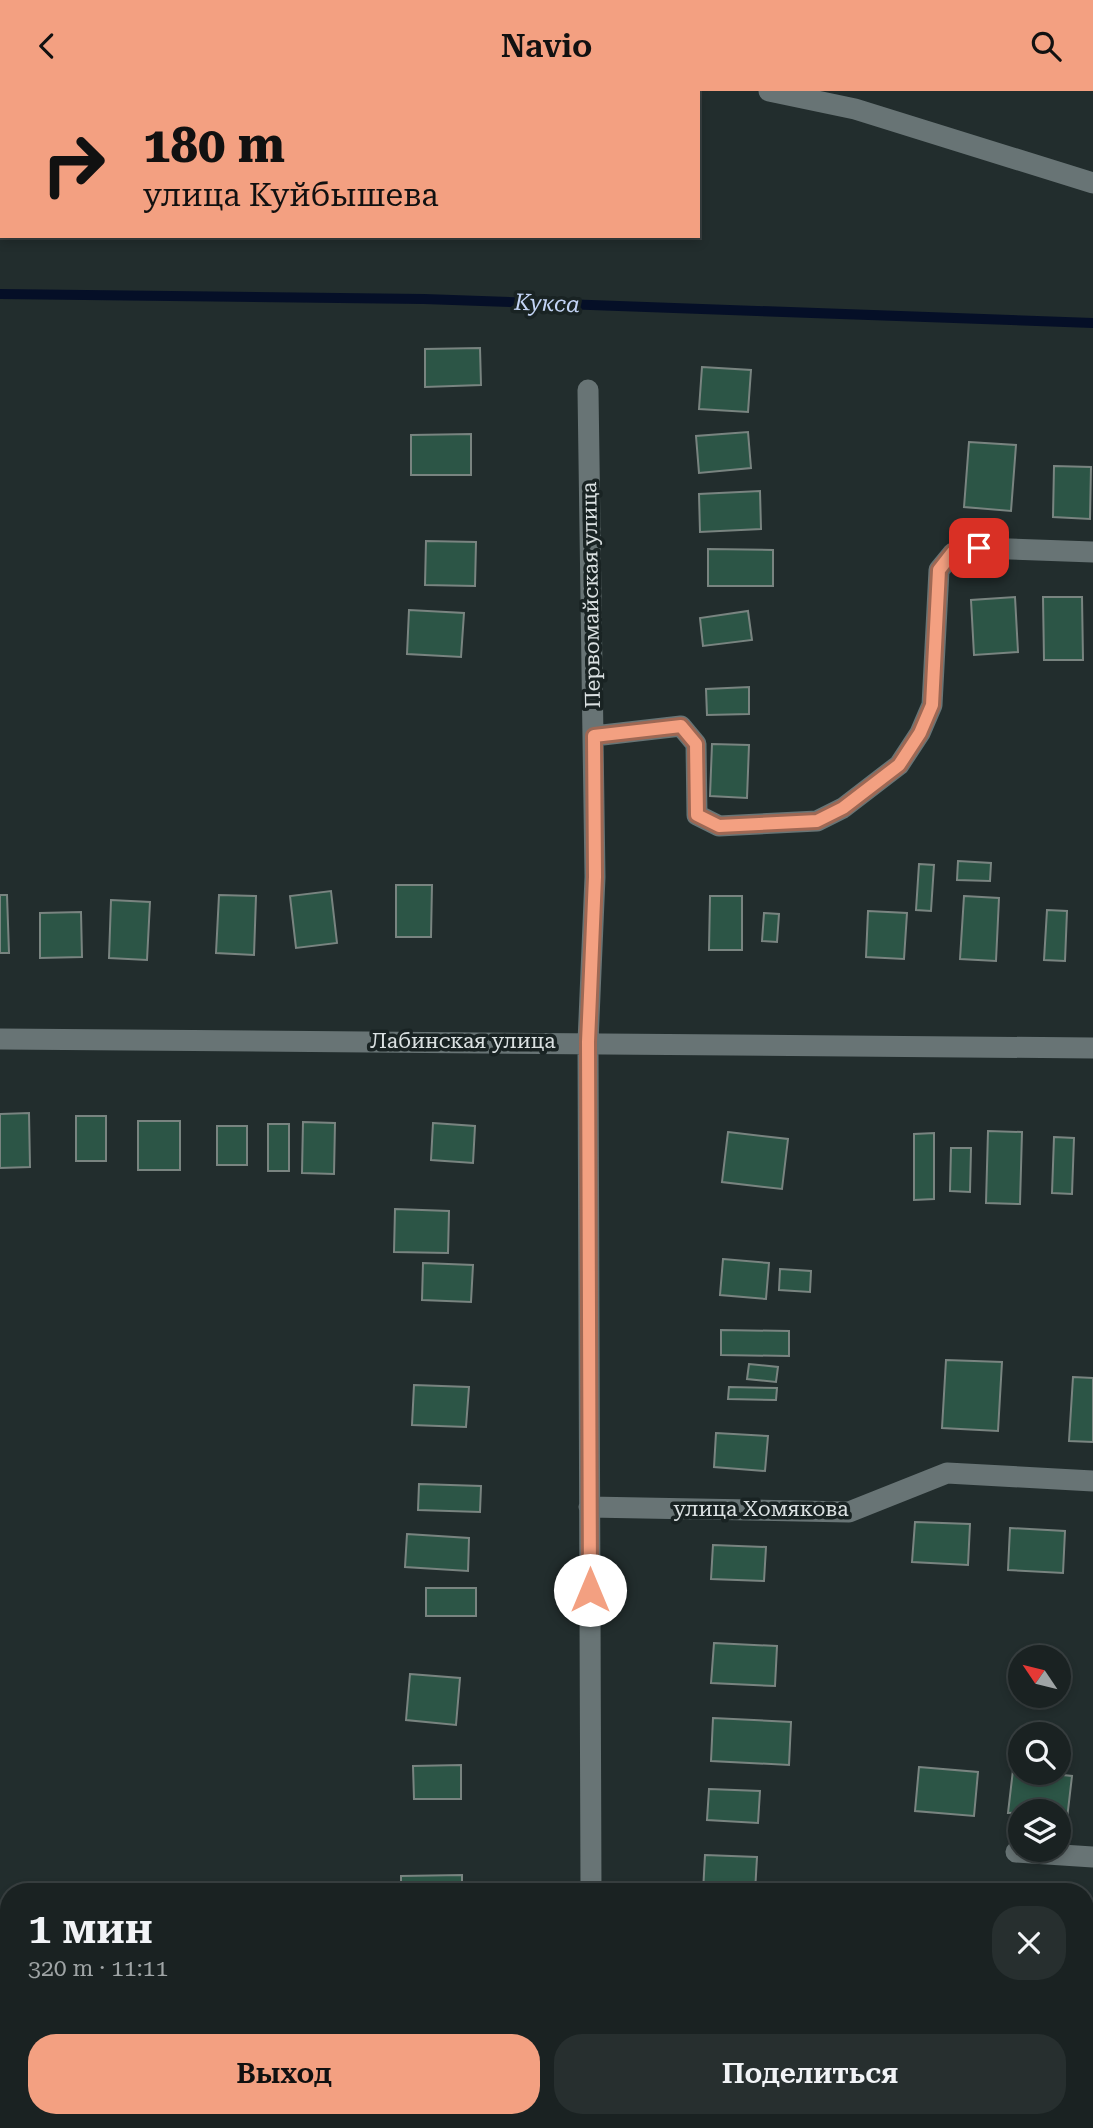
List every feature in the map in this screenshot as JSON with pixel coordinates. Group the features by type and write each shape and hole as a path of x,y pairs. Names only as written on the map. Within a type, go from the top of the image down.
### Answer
{"street":[{"path":"769,91 855,109 1093,183"},
{"name":"Первомайская улица","path":"587,390 595,877 588,1042 591,1883"},
{"path":"594,736 681,726 696,744 697,815 719,826 817,821 843,808 899,765 920,733 932,705 939,570 953,552 979,548 1093,552"},
{"name":"Лабинская улица","path":"0,1039 1093,1048"},
{"name":"улица Хомякова","path":"589,1507 849,1512 947,1473 1093,1481"},
{"path":"1071,1856 1093,1857"}],"building":[{"path":"480,348 481,385 425,387 425,349"},
{"path":"702,367 751,370 748,412 699,409"},
{"path":"748,432 751,468 699,473 696,436"},
{"path":"471,434 471,475 411,475 411,435"},
{"path":"969,442 1016,445 1011,511 964,507"},
{"path":"1054,466 1091,467 1090,519 1053,517"},
{"path":"760,491 761,529 700,532 699,494"},
{"path":"426,541 476,542 475,586 425,585"},
{"path":"708,549 773,550 773,586 708,586"},
{"path":"1015,597 1018,652 974,655 971,600"},
{"path":"1043,597 1082,597 1083,660 1044,660"},
{"path":"409,610 464,613 461,657 407,654"},
{"path":"748,611 752,640 703,646 700,618"},
{"path":"749,687 749,714 707,715 706,689"},
{"path":"712,744 749,745 747,798 710,796"},
{"path":"958,861 991,863 990,881 957,880"},
{"path":"919,864 934,865 931,911 916,910"},
{"path":"396,885 432,885 431,937 396,937"},
{"path":"331,891 337,943 296,948 290,896"},
{"path":"0,895 7,895 9,953 0,953"},
{"path":"219,895 256,896 254,955 216,953"},
{"path":"710,896 742,896 742,950 709,950"},
{"path":"964,896 999,898 996,961 960,959"},
{"path":"111,900 150,902 147,960 109,958"},
{"path":"1047,910 1067,911 1065,961 1044,960"},
{"path":"868,911 907,913 904,959 866,957"},
{"path":"81,912 82,957 40,958 40,913"},
{"path":"764,913 779,914 777,942 762,941"},
{"path":"29,1113 30,1167 0,1168 0,1114"},
{"path":"76,1116 106,1116 106,1161 76,1161"},
{"path":"138,1121 180,1121 180,1170 138,1170"},
{"path":"303,1122 335,1123 334,1174 302,1173"},
{"path":"433,1123 475,1126 473,1163 431,1160"},
{"path":"268,1124 289,1124 289,1171 268,1171"},
{"path":"217,1126 247,1126 247,1165 217,1165"},
{"path":"988,1131 1022,1132 1020,1204 986,1203"},
{"path":"728,1132 788,1139 782,1189 722,1182"},
{"path":"934,1133 934,1199 914,1200 914,1134"},
{"path":"1054,1137 1074,1138 1072,1194 1052,1193"},
{"path":"951,1148 971,1148 970,1192 950,1191"},
{"path":"395,1209 449,1211 448,1253 394,1252"},
{"path":"723,1259 769,1263 766,1299 720,1295"},
{"path":"423,1263 473,1265 471,1302 422,1300"},
{"path":"780,1269 811,1271 810,1292 779,1290"},
{"path":"721,1330 789,1331 789,1356 721,1355"},
{"path":"946,1360 1002,1362 998,1431 942,1428"},
{"path":"749,1364 778,1367 776,1382 747,1379"},
{"path":"1073,1377 1093,1378 1093,1442 1069,1441"},
{"path":"414,1385 469,1387 466,1427 412,1425"},
{"path":"729,1387 777,1388 776,1400 728,1399"},
{"path":"716,1433 768,1436 765,1471 714,1467"},
{"path":"419,1484 481,1486 480,1512 418,1510"},
{"path":"915,1522 970,1524 968,1565 912,1562"},
{"path":"1010,1528 1065,1531 1063,1573 1008,1570"},
{"path":"407,1534 469,1538 468,1571 405,1567"},
{"path":"713,1545 766,1547 764,1581 711,1579"},
{"path":"426,1588 476,1588 476,1616 426,1616"},
{"path":"714,1643 777,1646 775,1686 711,1683"},
{"path":"410,1674 460,1678 456,1725 406,1720"},
{"path":"713,1718 791,1722 789,1765 711,1761"},
{"path":"461,1765 461,1799 414,1799 413,1766"},
{"path":"919,1767 978,1772 974,1816 915,1811"},
{"path":"1011,1785 1071,1785 1069,1799 1010,1799"},
{"path":"709,1789 760,1791 758,1823 707,1820"},
{"path":"705,1855 757,1857 756,1883 703,1883"},
{"path":"462,1875 462,1883 401,1883 401,1876"}],"waterway":[{"name":"Кукса","path":"0,294 424,299 1093,323"}],"route":[{"path":"590,1590 588,1042 595,877 594,736 681,726 696,744 697,815 719,826 817,821 843,808 899,765 920,733 932,705 939,570 953,552 979,548"}]}
